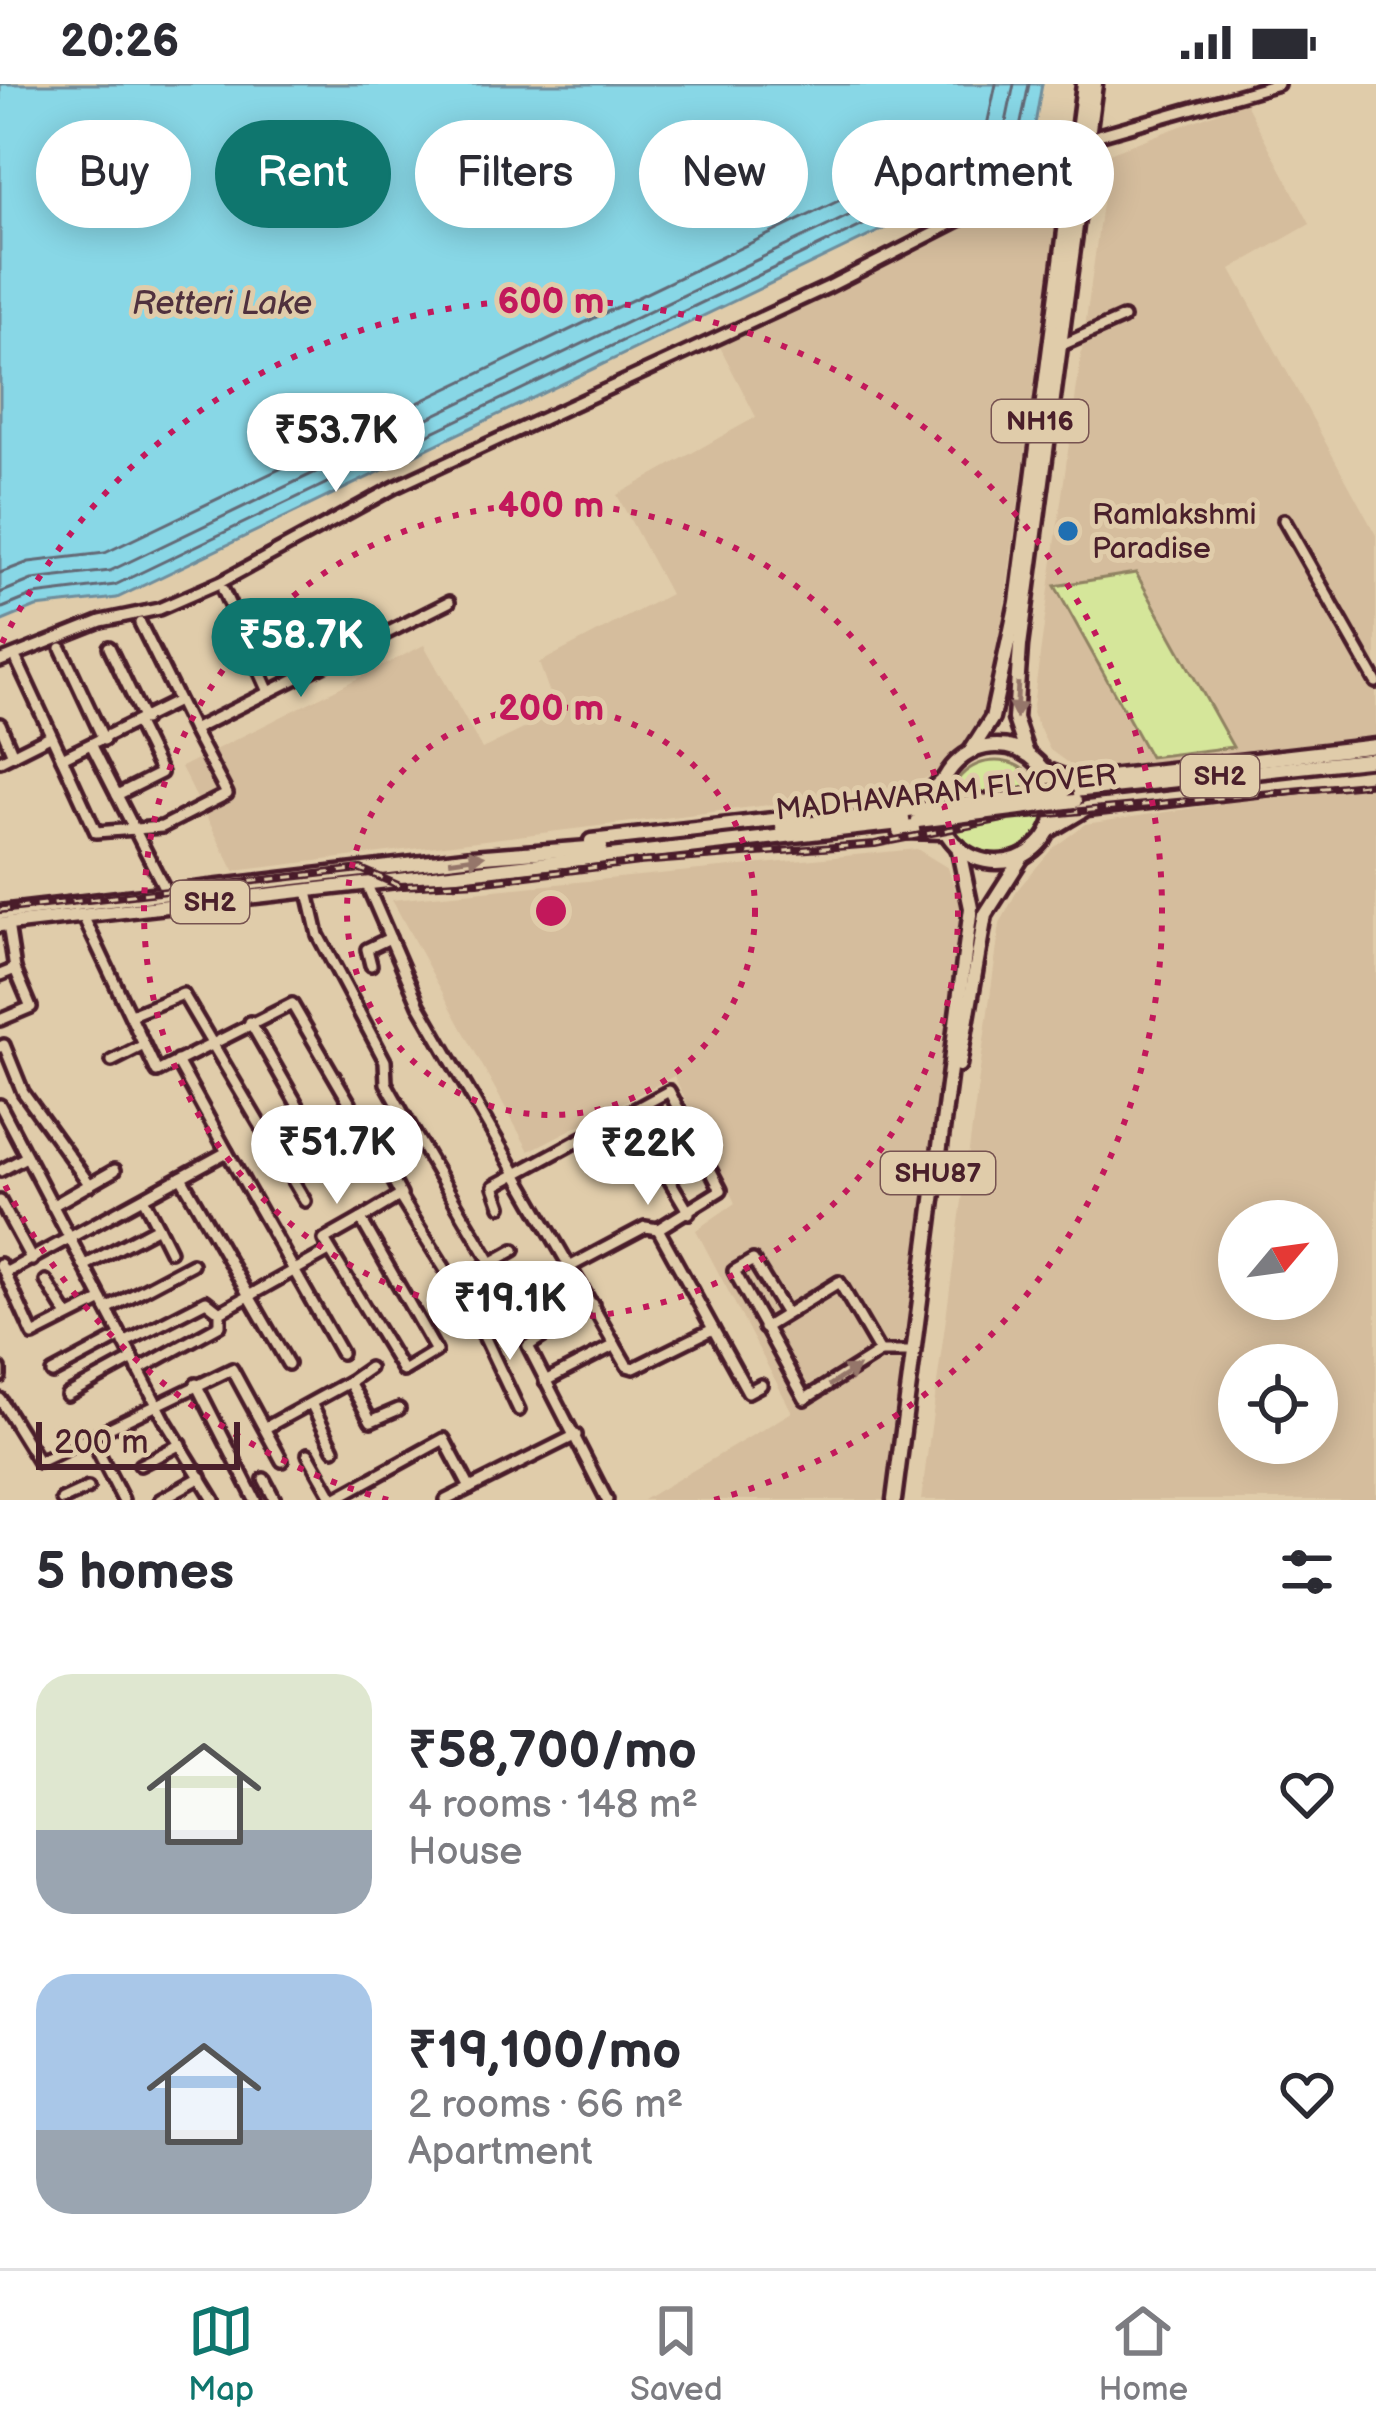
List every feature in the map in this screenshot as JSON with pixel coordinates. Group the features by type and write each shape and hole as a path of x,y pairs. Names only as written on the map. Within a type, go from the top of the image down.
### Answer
{"main road":[{"name":"NH16","path":"1079,120 1084,84"},
{"name":"NH16","path":"1090,120 1095,84"},
{"name":"NH16","path":"971,751 997,700 1017,602 1065,228"},
{"name":"NH16","path":"1027,754 1016,719 1020,646 1077,228"},
{"path":"945,778 940,814 946,832 886,831 532,871 532,846 902,805 923,797 971,751 1009,747 1027,754 1044,770 1075,781 1376,746"},
{"path":"1050,830 1087,808 1376,767"},
{"name":"MADHAVARAM FLYOVER","path":"531,858 1376,767"},
{"path":"1044,770 1055,799 1050,830"},
{"name":"SHU87","path":"898,1500 978,941 991,903 1022,857 1050,830"},
{"name":"SHU87","path":"898,1500 971,898 958,846 946,832"},
{"path":"958,846 988,862 1022,857"},
{"name":"SH2","path":"3,921 367,885 531,858"},
{"name":"SH2","path":"3,921 168,895 531,858"},
{"path":"971,898 991,903"}],"street":[{"path":"1114,131 1278,84"},
{"path":"0,661 78,628 179,601 278,555 395,487 946,228"},
{"path":"1062,345 1123,318"},
{"path":"1284,520 1376,682"},
{"path":"223,590 268,692"},
{"path":"194,730 449,602"},
{"path":"17,661 96,832 180,821 227,794 176,702 140,623"},
{"path":"109,647 161,773 117,794"},
{"path":"61,648 104,740"},
{"path":"62,758 176,702"},
{"path":"0,724 13,754"},
{"path":"0,760 50,736"},
{"path":"92,746 168,895"},
{"path":"367,885 418,1005 616,1345 634,1368 712,1329"},
{"path":"308,892 318,935 385,1061 386,1083 491,1263"},
{"path":"83,916 157,1072 292,1004 400,1197 475,1318 519,1410"},
{"path":"0,1019 31,1007 3,921"},
{"path":"371,965 367,949 390,938"},
{"path":"0,975 15,969"},
{"path":"130,1016 183,994 305,1201"},
{"path":"250,1022 341,1181"},
{"path":"1,1042 30,1100 90,1185"},
{"path":"112,1061 145,1045"},
{"path":"177,1061 341,1353"},
{"path":"475,1318 645,1227 658,1228 689,1213 721,1190 670,1092 515,1172 492,1189 501,1206"},
{"path":"30,1100 2,1107 5,1126 26,1157 156,1404 214,1500"},
{"path":"629,1112 689,1213"},
{"path":"373,1142 405,1117"},
{"path":"192,1264 33,1335 3,1268 32,1260 227,1152"},
{"path":"0,1171 26,1157"},
{"path":"52,1206 115,1170"},
{"path":"182,1178 288,1364"},
{"path":"361,1219 435,1354 398,1368 329,1251 326,1238 400,1197"},
{"path":"144,1200 170,1250"},
{"path":"0,1202 32,1260"},
{"path":"84,1266 158,1227"},
{"path":"658,1228 748,1392 761,1385"},
{"path":"455,1283 514,1250"},
{"path":"220,1312 329,1251"},
{"path":"786,1314 753,1261 736,1270 805,1399 880,1352 913,1352"},
{"path":"46,1280 68,1316"},
{"path":"764,1328 839,1282 880,1352"},
{"path":"52,1373 206,1301 220,1312"},
{"path":"593,1304 530,1341 545,1381 607,1500"},
{"path":"67,1395 220,1325 220,1312"},
{"path":"545,1381 616,1345"},
{"path":"265,1428 369,1368"},
{"path":"0,1399 39,1462 232,1369 281,1461"},
{"path":"350,1382 370,1421 399,1408"},
{"path":"196,1384 254,1500"},
{"path":"312,1405 334,1449"},
{"path":"446,1500 576,1435"},
{"path":"91,1438 123,1500"},
{"path":"308,1454 333,1500 443,1439 470,1488"},
{"path":"140,1465 181,1444"},
{"path":"160,1500 201,1477"},
{"path":"264,1479 275,1500"},
{"path":"62,1500 88,1489"}],"shaded area":[{"path":"1245,102 1310,224 1231,269 1376,535 1376,735 1080,772 1050,750 1032,713 1099,228 1114,228 1114,151"},
{"path":"943,228 1055,228 992,699 955,764 886,797 882,791 234,871 181,767 424,645 482,749 557,713 539,663 670,594 617,495 756,417 716,339"},
{"path":"1376,781 1376,1500 921,1500 1000,924 1018,889 1052,849 1085,824"},
{"path":"917,849 948,868 964,915 888,1500 643,1500 792,1412 696,1230 735,1203 674,1076 529,1151 392,900"}],"green space":[{"path":"1136,573 1233,747 1150,757 1055,586"},
{"path":"996,761 1031,775 1045,810 1031,845 996,859 961,845 947,810 961,775"}],"water":[{"name":"Retteri Lake","path":"0,84 1042,84 1036,120 832,120 832,228 886,228 117,598 36,607 0,622"}],"railway":[{"path":"0,910 361,869 400,886 478,882 639,862 875,844 1008,818 1376,783"}],"place":[{"name":"Ramlakshmi Paradise","path":"1068,531"}]}
